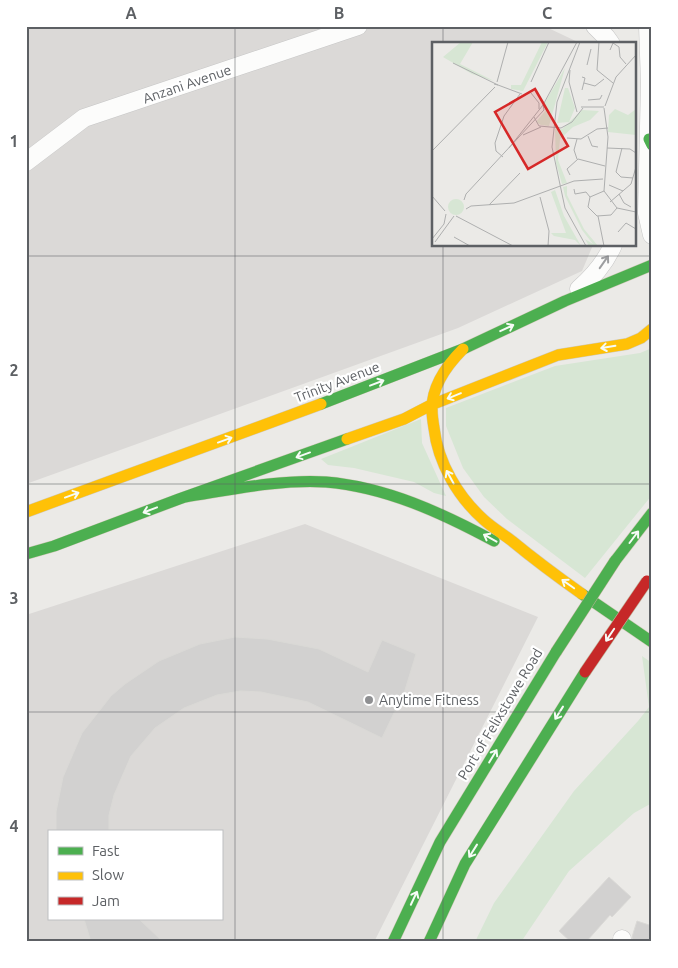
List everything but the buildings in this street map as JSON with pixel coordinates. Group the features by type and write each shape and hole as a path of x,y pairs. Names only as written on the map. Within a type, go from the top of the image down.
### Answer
{"main road":[{"name":"Trinity Avenue","path":"26,512 388,379 463,349 565,301 652,265"},
{"path":"26,554 404,419 431,405 558,355 628,344 648,334 652,329"},
{"path":"463,349 446,368 431,405 433,431 437,446 441,459 455,486 481,516 548,570 652,642"},
{"path":"185,497 285,483 323,482 362,487 416,503 464,524 548,570"},
{"name":"Port of Felixstowe Road","path":"393,942 440,842 556,652 616,561 652,513"},
{"path":"429,942 465,864 585,672 649,577"}],"street":[{"name":"Anzani Avenue","path":"26,162 84,118 358,26"},
{"path":"595,26 610,42"},
{"path":"648,26 650,142 647,213 652,235"},
{"path":"565,301 596,274 614,246"}],"shaded area":[{"path":"26,26 544,26 578,42 432,42 432,246 593,246 582,271 458,328 26,484"},
{"path":"305,524 538,617 374,942 26,942 26,615"}],"green space":[{"path":"652,348 652,495 585,578 507,519 484,497 463,468 446,426 446,408 555,366 640,353"},
{"path":"421,419 422,443 446,496 434,493 414,482 354,468 328,465 321,459"},
{"path":"642,656 652,663 652,803 634,813 569,871 521,942 475,942 494,903 574,791 649,707"}],"traffic: fast":[{"path":"649,139 652,145"},
{"path":"321,404 463,349 565,301 652,265"},
{"path":"26,554 54,546 347,439"},
{"path":"185,497 291,482 309,481 348,485 392,495 434,511 494,541"},
{"path":"615,561 652,513"},
{"path":"556,652 615,561"},
{"path":"582,594 652,642"},
{"path":"393,942 440,842 556,652"},
{"path":"429,942 465,864 585,672"}],"traffic: slow":[{"path":"347,439 404,419 431,405 558,355 627,344 641,338 652,329"},
{"path":"463,349 442,376 433,400 432,416 436,441 445,466 458,490 484,520 582,594"},
{"path":"26,512 321,404"}],"traffic: jam":[{"path":"585,672 647,581"}],"place":[{"name":"Anytime Fitness","path":"369,700"}]}
